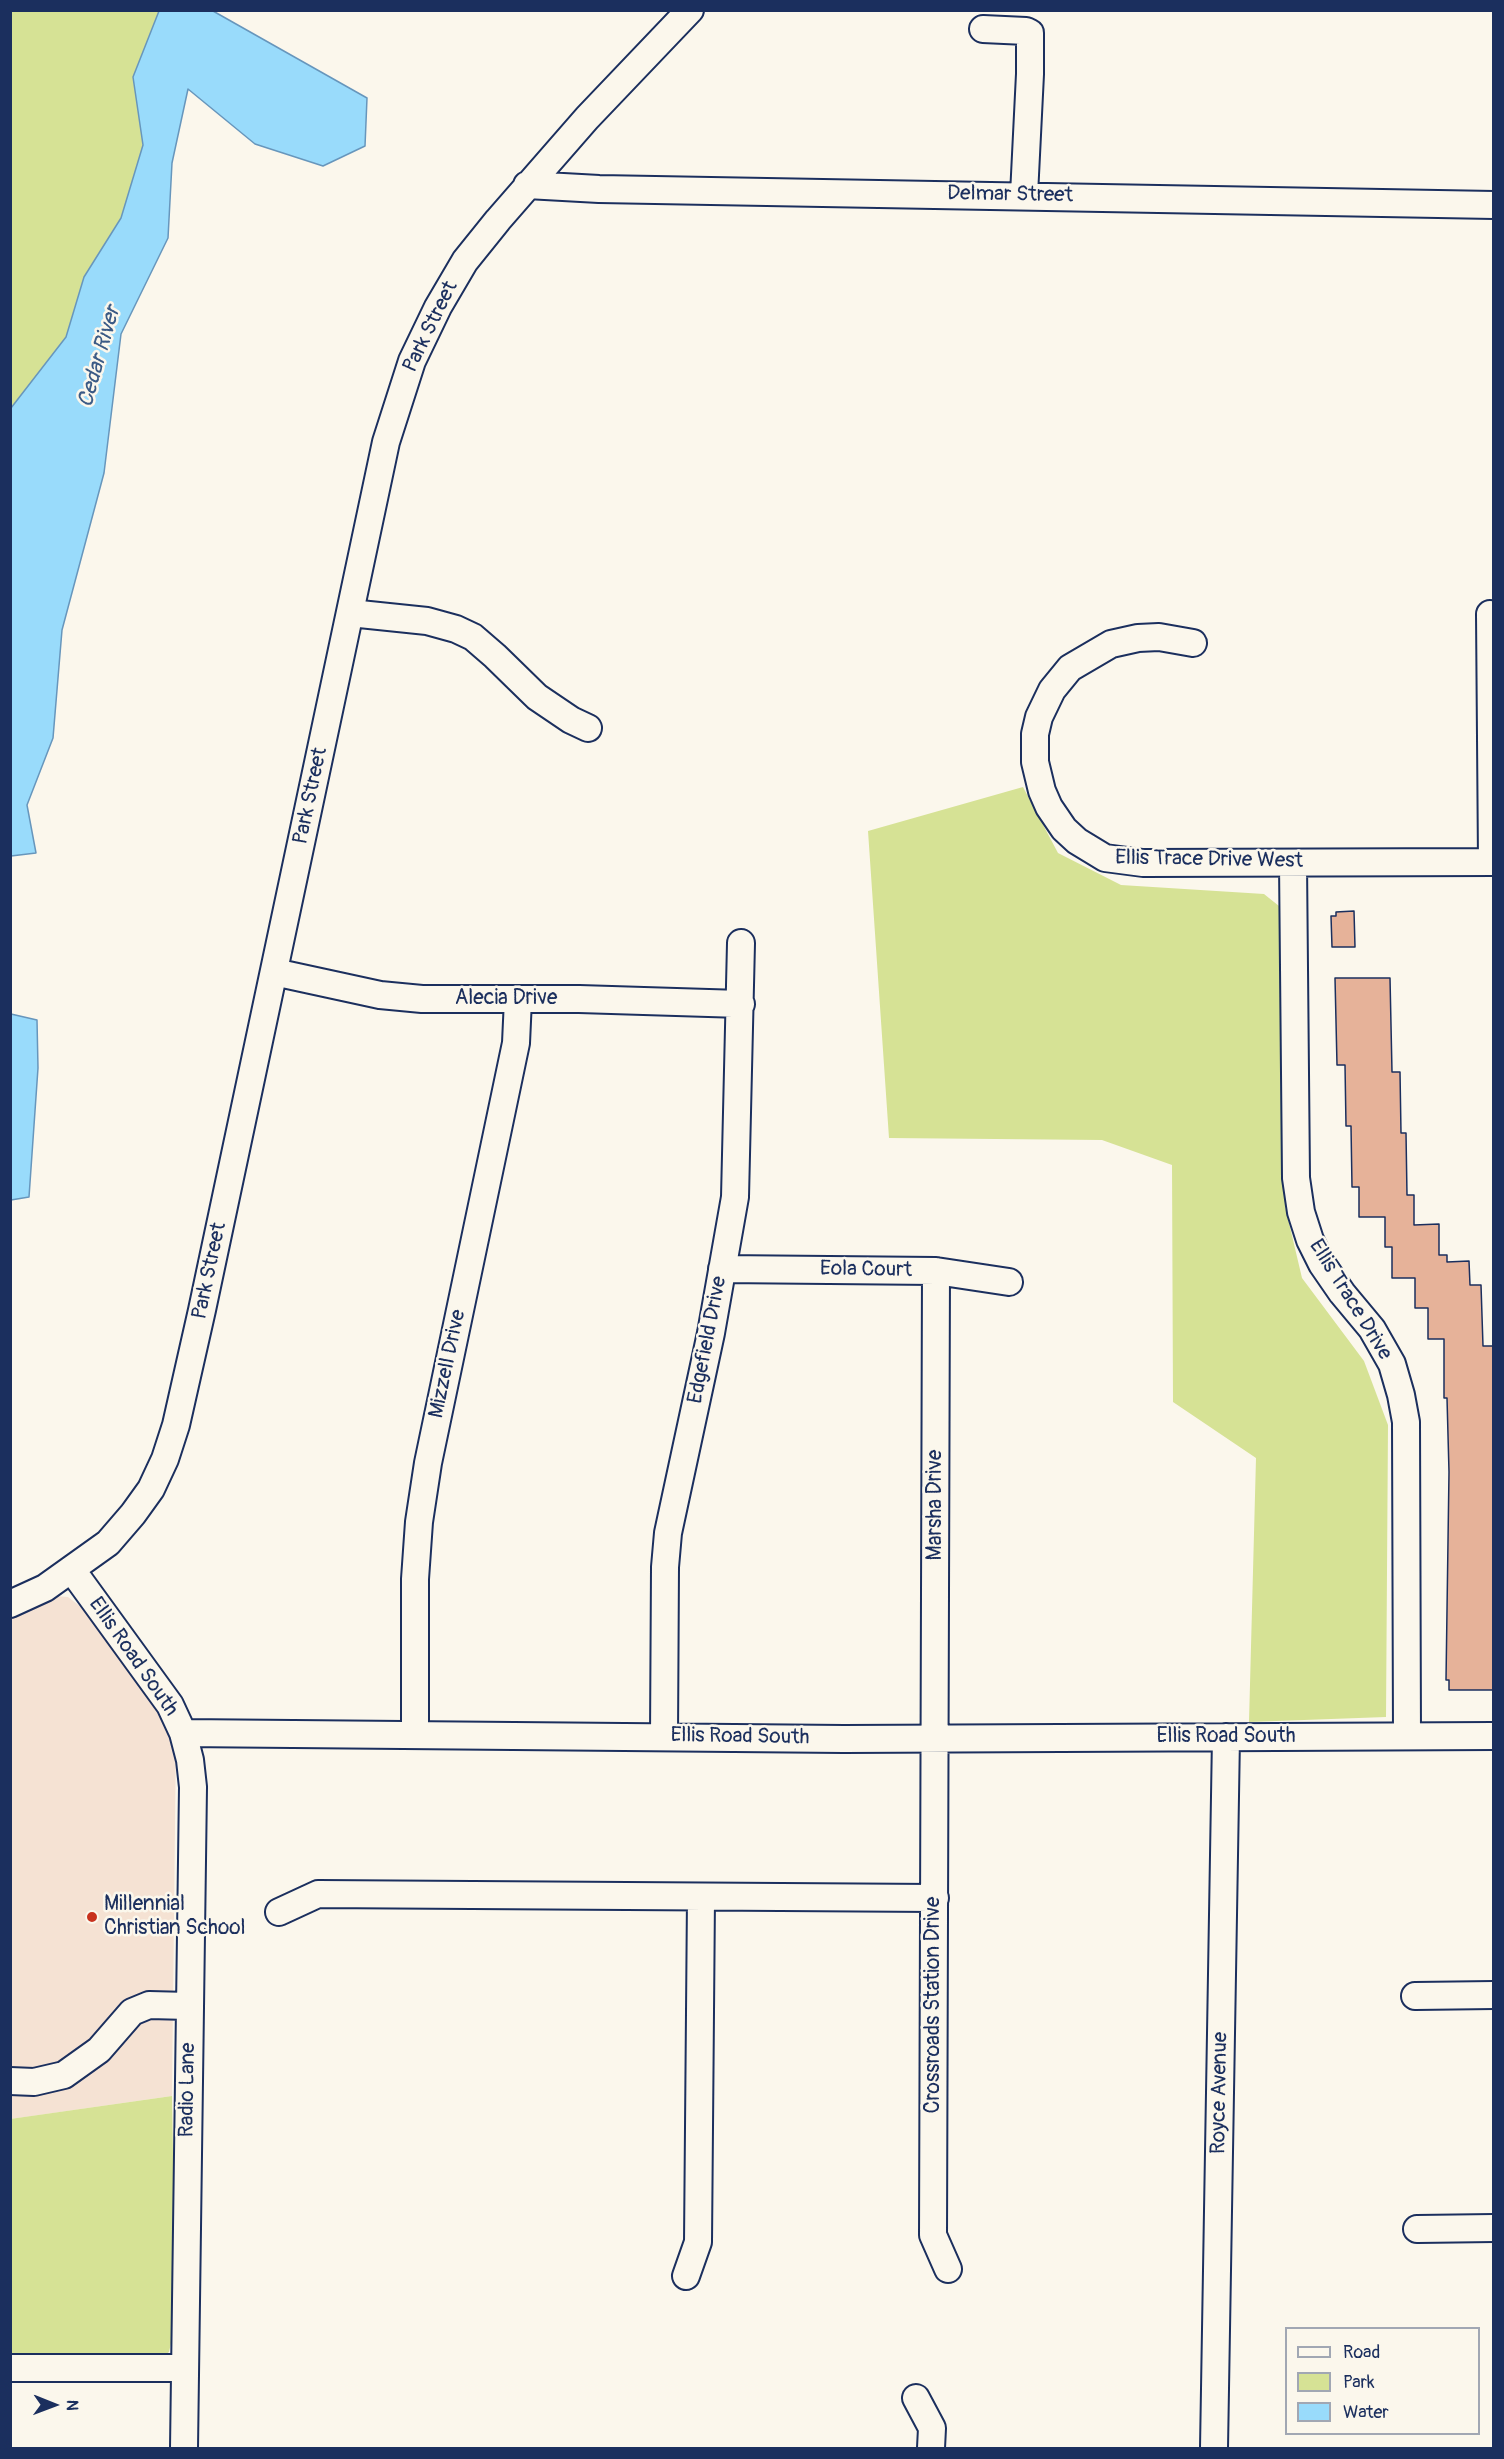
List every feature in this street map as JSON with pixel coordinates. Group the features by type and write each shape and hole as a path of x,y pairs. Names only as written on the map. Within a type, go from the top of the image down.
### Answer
{"street":[{"name":"Park Street","path":"10,1604 45,1588 108,1543 134,1514 151,1489 165,1459 176,1425 386,442 412,361 438,308 465,261 587,118 690,10"},
{"path":"983,30 1026,30 1030,33 1024,195"},
{"name":"Delmar Street","path":"528,185 805,193 1024,195 1494,205"},
{"path":"350,613 427,621 456,629 473,637 537,697 571,720 588,728"},
{"path":"1490,614 1493,862"},
{"name":"Ellis Trace Drive West","path":"1193,643 1173,638 1138,638 1111,644 1070,668 1052,690 1039,717 1035,734 1035,762 1042,791 1064,829 1077,841 1105,858 1143,863 1493,862"},
{"name":"Ellis Trace Drive","path":"1293,863 1296,1178 1301,1212 1310,1240 1322,1264 1342,1293 1372,1329 1392,1364 1406,1422 1407,1736"},
{"name":"Edgefield Drive","path":"664,1736 665,1567 668,1533 711,1333 735,1197 741,943"},
{"name":"Alecia Drive","path":"274,972 380,995 422,999 741,1004"},
{"name":"Mizzell Drive","path":"415,1734 415,1579 419,1522 430,1451 516,1043 518,999"},
{"name":"Eola Court","path":"722,1269 936,1271 1009,1282"},
{"name":"Marsha Drive","path":"935,1738 936,1271"},
{"name":"Ellis Road South","path":"72,1570 170,1705 183,1733 935,1738 1494,1736"},
{"name":"Radio Lane","path":"183,1733 190,1760 193,1787 184,2448"},
{"name":"Royce Avenue","path":"1214,2448 1226,1737"},
{"name":"Crossroads Station Drive","path":"935,1738 933,2235 948,2269"},
{"path":"279,1912 318,1894 935,1898"},
{"path":"686,2276 698,2242 701,1897"},
{"path":"1414,1996 1494,1995"},
{"path":"10,2081 34,2082 64,2075 99,2050 132,2012 149,2005 189,2006"},
{"path":"1417,2229 1494,2228"},
{"path":"10,2368 184,2368"},
{"path":"916,2398 932,2427 931,2448"}],"shaded area":[{"name":"Millennial Christian School","path":"55,1596 68,1597 89,1613 176,1737 172,2096 11,2119 10,1610"}],"green space":[{"path":"11,11 159,11 133,77 143,145 121,218 84,277 66,337 11,408"},
{"path":"1023,787 1058,853 1121,885 1264,894 1279,906 1285,1206 1302,1278 1364,1361 1388,1425 1386,1717 1249,1722 1256,1458 1173,1402 1172,1165 1102,1140 889,1138 868,831"},
{"path":"172,2096 176,2321 169,2352 158,2361 11,2358 10,2119"}],"water":[{"name":"Cedar River","path":"159,11 213,11 367,98 365,146 323,166 255,144 188,89 172,163 168,238 121,334 104,473 62,630 53,738 27,805 36,853 11,856 11,408 66,337 84,277 121,218 143,145 133,77"},
{"path":"11,1014 37,1020 38,1068 29,1197 11,1200"}],"building":[{"path":"1354,911 1355,947 1332,947 1331,916 1336,916 1336,912"},
{"path":"1335,978 1390,978 1392,1072 1400,1072 1401,1133 1406,1133 1407,1195 1414,1195 1414,1225 1439,1224 1439,1255 1447,1255 1447,1262 1469,1261 1470,1285 1481,1285 1483,1346 1494,1346 1494,1690 1449,1690 1449,1680 1446,1680 1449,1472 1447,1398 1444,1398 1444,1339 1428,1339 1428,1308 1415,1308 1415,1278 1392,1278 1392,1247 1385,1247 1385,1217 1359,1217 1359,1187 1352,1187 1351,1126 1346,1126 1345,1065 1337,1065"}],"place":[{"name":"Millennial Christian School","path":"92,1917"}]}
